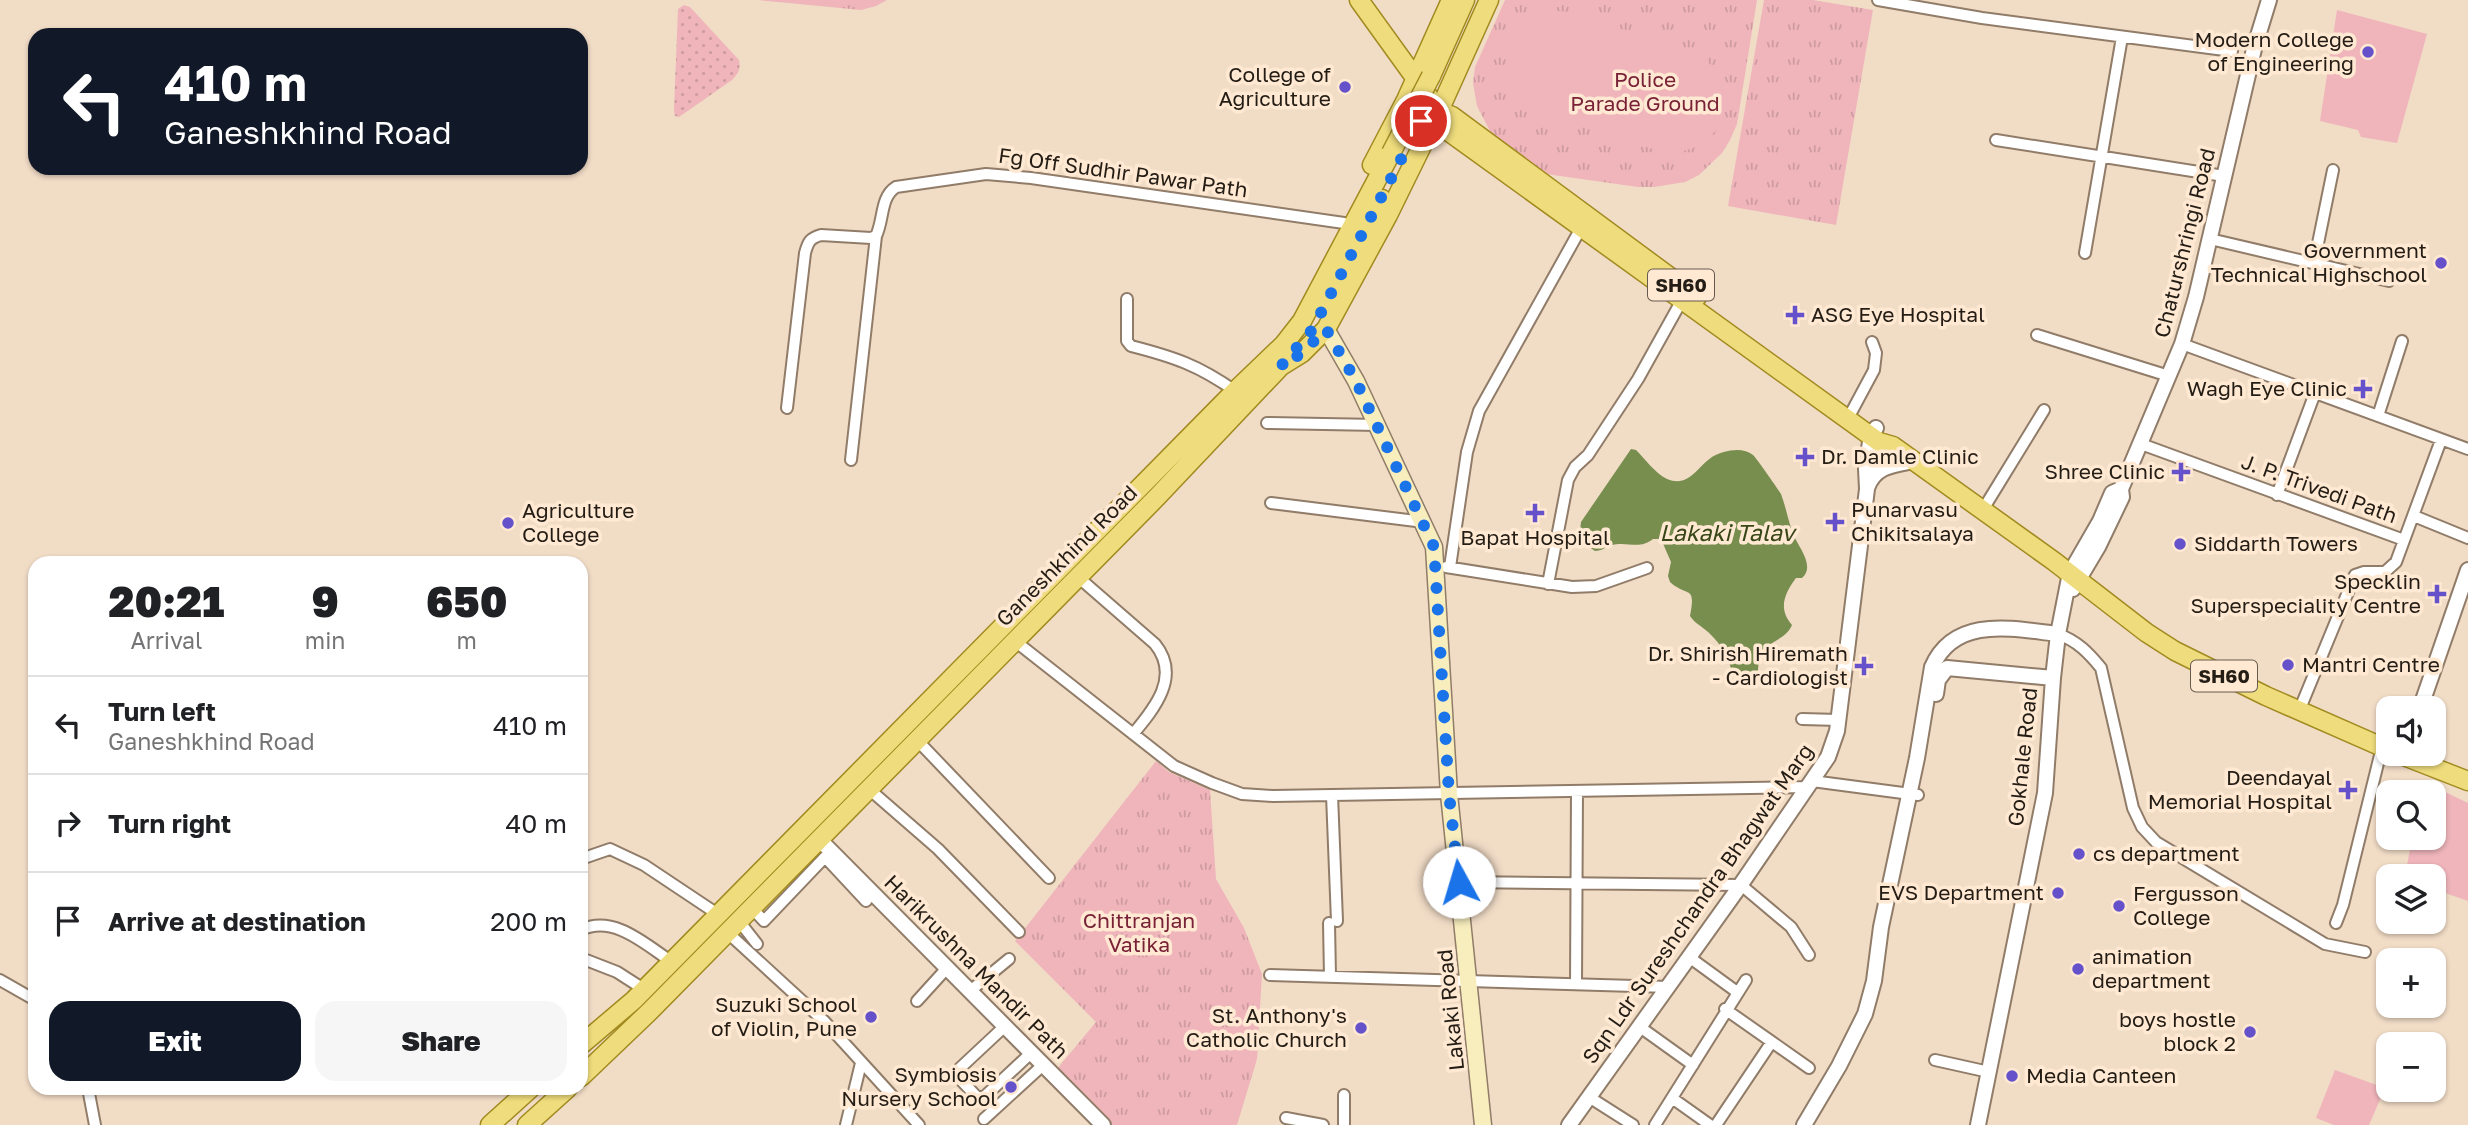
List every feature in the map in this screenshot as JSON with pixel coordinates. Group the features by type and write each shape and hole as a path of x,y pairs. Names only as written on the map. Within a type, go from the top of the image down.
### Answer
{"main road":[{"path":"1359,0 1428,79 1439,111"},
{"name":"Ganeshkhind Road","path":"588,1039 640,995 1235,391 1275,363 1302,353 1326,329 1388,215 1398,154 1428,79 1451,0"},
{"path":"1275,363 1312,330 1398,154 1428,79 1465,0"},
{"path":"1428,79 1478,0"},
{"name":"Ganeshkhind Road","path":"588,1070 648,1013 1250,401 1275,363 1344,223 1398,154 1439,111 1489,0"},
{"name":"SH60","path":"1439,111 1445,129 1682,300 1873,431 2075,577 2147,633 2175,651 2299,711 2376,744"},
{"name":"SH60","path":"1439,111 1452,116 1852,411 1873,431"},
{"name":"Lakaki Road","path":"1326,329 1378,425 1443,566 1449,794 1483,1125"},
{"name":"SH60","path":"1893,446 1902,443 1987,503 2070,564 2075,577"},
{"name":"SH60","path":"2431,766 2468,781"},
{"path":"640,995 648,1013"},
{"path":"490,1125 523,1095"},
{"path":"527,1125 560,1095"}],"street":[{"path":"1878,0 1982,18 2232,51"},
{"name":"Chaturshringi Road","path":"2066,599 2075,577 2122,497 2121,489 2182,344 2210,239 2254,49 2269,0"},
{"path":"2085,253 2122,37"},
{"path":"1996,140 2224,176"},
{"path":"2314,264 2333,170"},
{"name":"Fg Off Sudhir Pawar Path","path":"876,236 886,198 889,191 896,187 986,174 1031,178 1344,223"},
{"path":"1581,228 1479,411 1467,452 1443,566 1572,587 1596,586 1647,568"},
{"path":"787,408 808,242 821,235 876,236 851,460"},
{"path":"2210,239 2389,281"},
{"path":"1127,299 1127,341 1131,346 1178,358 1212,374 1235,391"},
{"path":"1548,584 1569,480 1575,467 1588,455 1633,388 1682,300"},
{"path":"2037,335 2169,376"},
{"path":"2378,416 2402,341"},
{"path":"1852,411 1874,370 1876,353 1871,342"},
{"path":"2182,344 2468,449"},
{"path":"2277,495 2315,393"},
{"path":"1987,503 2044,410"},
{"path":"1267,423 1378,425"},
{"name":"Sqn Ldr Sureshchandra Bhagwat Marg","path":"1569,1125 1669,987 1828,757 1839,720 1867,489 1866,469 1873,431"},
{"path":"2414,516 2441,440"},
{"name":"J. P. Trivedi Path","path":"2141,444 2404,540 2414,516 2468,538"},
{"path":"1866,469 1893,446"},
{"path":"1867,489 1870,479 1881,469 1914,461"},
{"path":"1271,503 1424,522"},
{"path":"2299,711 2350,583 2355,575 2364,572 2385,572 2396,562 2404,540"},
{"path":"2424,696 2468,570"},
{"path":"1079,577 1155,644 1164,656 1167,675 1156,704 1133,734"},
{"name":"Gokhale Road","path":"1978,1125 2045,793 2053,678 2058,634 2066,599"},
{"path":"1914,794 1932,667 1949,642 1993,627 2058,634 2073,639 2087,650 2101,668 2133,808 2142,827 2156,842 2325,944 2365,952"},
{"path":"1015,641 1174,766 1242,793 1273,796 1449,794 1811,784 1914,794"},
{"path":"1814,1125 1864,1014 1874,981 1881,927 1914,794 1938,680 1947,668 2053,678"},
{"path":"1802,719 1839,720"},
{"path":"917,740 1049,878"},
{"path":"2336,923 2391,766"},
{"path":"869,789 938,849 1019,932"},
{"path":"1576,983 1577,791"},
{"path":"1330,976 1333,922 1332,795"},
{"name":"Harikrushna Mandir Path","path":"819,839 1103,1125"},
{"path":"588,857 610,849 644,865 719,915"},
{"path":"739,920 764,921 825,857 866,901 872,893"},
{"path":"1459,882 1741,884 1791,927 1810,955"},
{"path":"739,920 757,944"},
{"path":"739,920 825,1022 919,1125"},
{"path":"588,926 616,926 672,962"},
{"path":"1689,957 1737,992"},
{"path":"970,991 1009,959"},
{"path":"588,961 617,972 640,995"},
{"path":"917,1001 947,968"},
{"path":"1270,975 1669,987"},
{"path":"0,980 28,996"},
{"path":"1655,1125 1746,980"},
{"path":"1726,1009 1809,1068"},
{"path":"1004,1026 959,1069 958,1077 977,1097 984,1097 1031,1053"},
{"path":"1640,1027 1693,1065"},
{"path":"1716,1125 1771,1043"},
{"path":"1935,1060 1989,1072"},
{"path":"846,1125 861,1063"},
{"path":"984,1119 1043,1065"},
{"path":"1804,1125 1827,1094"},
{"path":"89,1095 95,1125"},
{"path":"1344,1095 1344,1125"},
{"path":"1589,1097 1633,1125"},
{"path":"1671,1098 1710,1125"},
{"path":"1286,1118 1323,1125"}],"green space":[{"path":"758,0 887,0 861,10"},
{"name":"Police Parade Ground","path":"1505,0 1757,0 1737,124 1722,153 1699,175 1685,182 1654,187 1539,173 1490,131 1477,106 1473,83 1475,67"},
{"path":"1764,0 1813,0 1873,10 1836,225 1728,206"},
{"path":"684,5 690,7 739,60 740,66 732,80 679,117 675,116 674,110 678,9"},
{"path":"2337,10 2427,34 2397,143 2361,137 2358,130 2320,121"},
{"path":"1559,11 1570,12 1700,55 1715,70 1723,87 1725,104 1722,120 1713,134 1700,145 1683,151 1662,152 1535,111 1521,98 1512,83 1508,67 1510,52 1515,37 1526,25 1540,16"},
{"name":"Chittranjan Vatika","path":"1156,761 1169,772 1210,790 1216,879 1244,928 1262,974 1257,1059 1237,1125 1112,1125 1057,1069 1096,1022 1015,941"},
{"path":"2446,792 2468,803 2468,901 2446,893 2446,864 2407,864 2410,850 2446,850"},
{"path":"2335,1070 2376,1085 2376,1102 2379,1102 2369,1125 2334,1125 2316,1118"}],"water":[{"name":"Lakaki Talav","path":"1631,449 1636,450 1654,470 1675,481 1687,479 1716,455 1732,450 1749,452 1781,494 1793,534 1806,559 1807,569 1802,578 1796,578 1784,602 1785,613 1792,625 1786,634 1762,652 1754,680 1744,679 1732,672 1718,642 1690,616 1691,595 1670,582 1668,576 1671,562 1661,539 1638,545 1612,545 1595,551 1579,540 1581,522"}],"place":[{"name":"Modern College of Engineering","path":"2368,52"},
{"name":"College of Agriculture","path":"1345,87"},
{"name":"Government Technical Highschool","path":"2441,263"},
{"name":"ASG Eye Hospital","path":"1795,315"},
{"name":"Wagh Eye Clinic","path":"2363,389"},
{"name":"Dr. Damle Clinic","path":"1805,457"},
{"name":"Shree Clinic","path":"2181,472"},
{"name":"Bapat Hospital","path":"1535,513"},
{"name":"Punarvasu Chikitsalaya","path":"1835,522"},
{"name":"Agriculture College","path":"508,523"},
{"name":"Siddarth Towers","path":"2180,544"},
{"name":"Specklin Superspeciality Centre","path":"2437,594"},
{"name":"Mantri Centre","path":"2288,665"},
{"name":"Dr. Shirish Hiremath - Cardiologist","path":"1864,666"},
{"name":"Deendayal Memorial Hospital","path":"2348,790"},
{"name":"cs department","path":"2079,854"},
{"name":"EVS Department","path":"2058,893"},
{"name":"Fergusson College","path":"2119,906"},
{"name":"animation department","path":"2078,969"},
{"name":"Suzuki School of Violin, Pune","path":"871,1017"},
{"name":"St. Anthony's Catholic Church","path":"1361,1028"},
{"name":"boys hostle block 2","path":"2250,1032"},
{"name":"Media Canteen","path":"2012,1076"},
{"name":"Symbiosis Nursery School","path":"1011,1087"}],"route":[{"path":"1421,121 1312,330 1281,366 1302,353 1326,329 1356,381 1434,547 1449,794 1459,882"}]}
